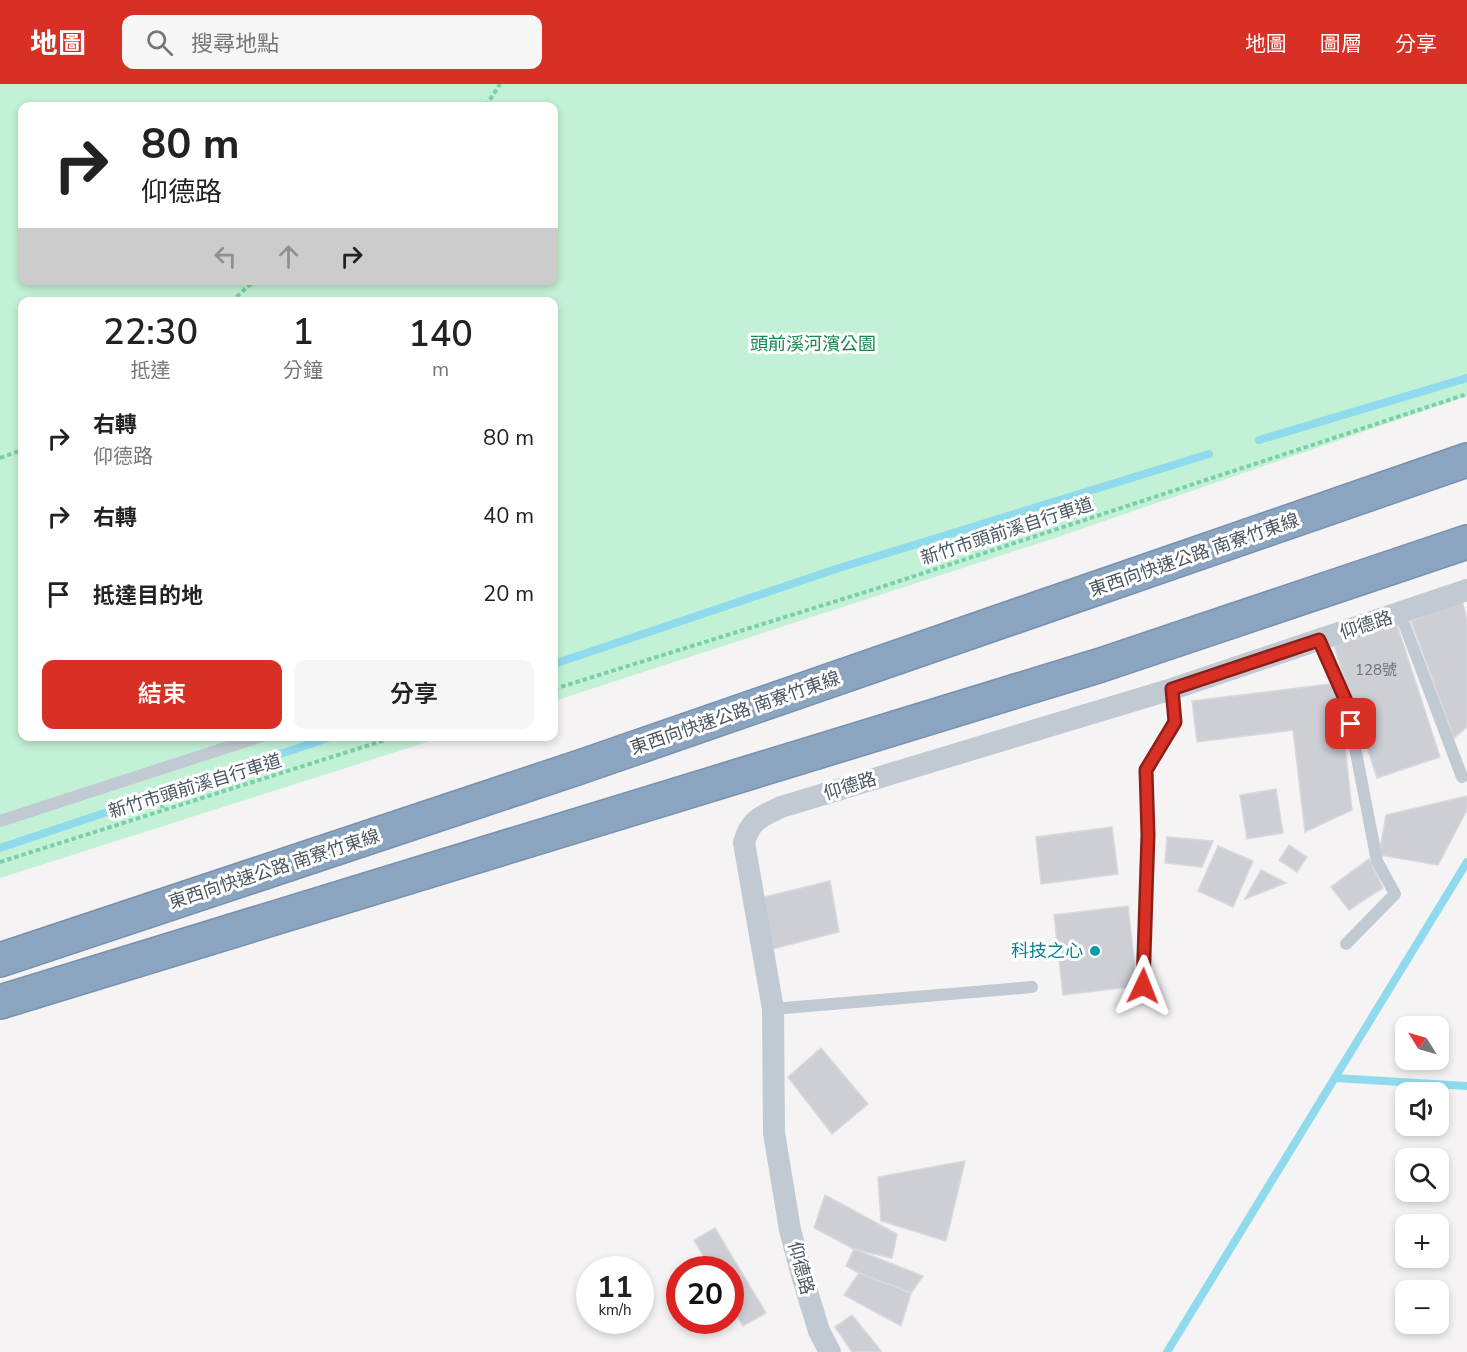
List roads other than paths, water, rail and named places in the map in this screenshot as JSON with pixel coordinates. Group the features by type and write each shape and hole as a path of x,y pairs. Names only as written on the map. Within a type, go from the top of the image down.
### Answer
{"highway":[{"name":"東西向快速公路 南寮竹東線","path":"0,960 591,763 1467,460"},
{"path":"0,1002 1101,665 1467,542"}],"street":[{"name":"仰德路","path":"830,1352 819,1331 790,1230 774,1133 773,1009 744,843 748,828 760,816 781,807 1172,689 1467,590"}],"lane":[{"path":"1400,613 1462,777"},
{"path":"1319,640 1346,701 1377,861 1395,894 1346,944"},
{"path":"1143,986 1148,835 1146,770 1175,722 1172,689"},
{"path":"0,821 247,741"},
{"path":"773,1009 1032,987"}],"waterway":[{"path":"1259,440 1467,378"},
{"path":"558,663 836,569 1209,454"},
{"path":"0,848 319,741"},
{"path":"1167,1352 1467,862"},
{"path":"1335,1078 1467,1086"}],"place":[{"name":"科技之心","path":"1095,951"}],"park label":[{"name":"頭前溪河濱公園","path":"813,344"}]}
